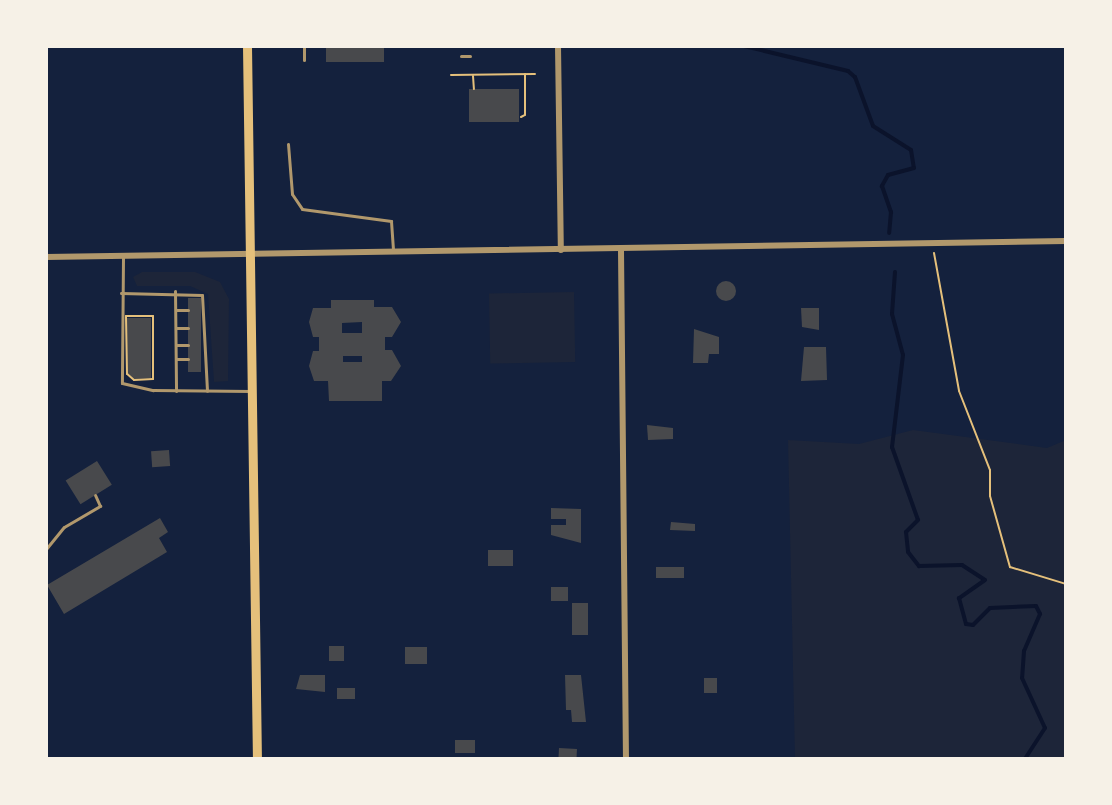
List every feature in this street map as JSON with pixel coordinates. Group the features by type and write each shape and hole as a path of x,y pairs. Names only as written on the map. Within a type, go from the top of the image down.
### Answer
{"main road":[{"path":"247,46 257,759"}],"street":[{"path":"558,46 561,250"},
{"path":"46,257 394,254 1066,241"},
{"path":"621,250 626,759"}],"lane":[{"path":"304,46 304,60"},
{"path":"461,56 470,56"},
{"path":"288,144 292,194 302,209 391,221 394,254"},
{"path":"123,258 119,379 128,386 176,391 252,391"},
{"path":"121,293 175,291 202,295 207,391"},
{"path":"175,291 176,391"},
{"path":"176,310 188,310"},
{"path":"176,328 188,328"},
{"path":"176,345 188,345"},
{"path":"176,359 188,359"},
{"path":"46,549 64,527 100,506 95,495"}],"path":[{"path":"521,117 525,115 525,74"},
{"path":"451,75 535,74"},
{"path":"473,75 474,89"},
{"path":"519,92 525,92"},
{"path":"932,244 959,391 990,470 990,496 1010,567 1066,584"},
{"path":"126,316 153,316 153,379 134,380 127,374 126,316"}],"shaded area":[{"path":"142,272 195,272 220,282 229,299 228,381 214,382 208,294 190,286 137,286 133,277"},
{"path":"574,292 575,362 490,363 489,293"},
{"path":"913,430 1047,448 1066,440 1066,759 795,759 788,440 859,444"}],"building":[{"path":"326,46 384,46 384,62 326,62"},
{"path":"469,89 519,89 519,122 469,122"},
{"path":"726,281 733,284 736,291 733,298 726,301 719,298 716,291 719,284"},
{"path":"188,298 201,298 201,372 188,372"},
{"path":"331,300 374,300 374,307 392,307 401,322 392,337 385,337 385,350 392,350 401,366 391,381 382,381 382,401 329,401 328,381 314,381 309,366 313,351 319,351 319,337 313,337 309,322 313,308 331,308","holes":["362,322 362,333 342,333 342,323","343,356 362,356 362,362 343,362"]},
{"path":"801,308 819,308 819,330 802,327"},
{"path":"127,318 151,318 151,378 133,379 127,373"},
{"path":"694,329 719,337 719,354 709,354 708,363 693,363"},
{"path":"804,347 826,347 827,380 801,381"},
{"path":"647,425 673,428 673,439 648,440"},
{"path":"169,450 170,466 152,467 151,451"},
{"path":"97,461 112,485 80,504 66,481"},
{"path":"551,508 581,509 581,543 551,535 551,525 566,525 566,519 551,519"},
{"path":"160,518 168,532 159,538 167,552 64,614 47,585"},
{"path":"671,522 695,524 695,531 670,530"},
{"path":"488,550 513,550 513,566 488,566"},
{"path":"656,567 684,567 684,578 656,578"},
{"path":"551,587 568,587 568,601 551,601"},
{"path":"572,603 588,603 588,635 572,635"},
{"path":"329,646 344,646 344,661 329,661"},
{"path":"405,647 427,647 427,664 405,664"},
{"path":"300,675 325,675 325,692 296,689"},
{"path":"565,675 581,675 586,722 572,722 571,710 566,710"},
{"path":"704,678 717,678 717,693 704,693"},
{"path":"337,688 355,688 355,699 337,699"},
{"path":"455,740 475,740 475,753 455,753"},
{"path":"559,748 577,749 576,759 558,759"}],"waterway":[{"path":"744,46 848,71 855,77 873,126 911,150 914,168 888,175 882,186 891,212 889,233"},
{"path":"895,272 892,314 903,355 892,447 918,520 906,532 908,552 919,566 962,565 985,580 959,598 966,624 973,625 990,608 1036,606 1040,614 1024,651 1022,678 1045,728 1025,759"}]}
